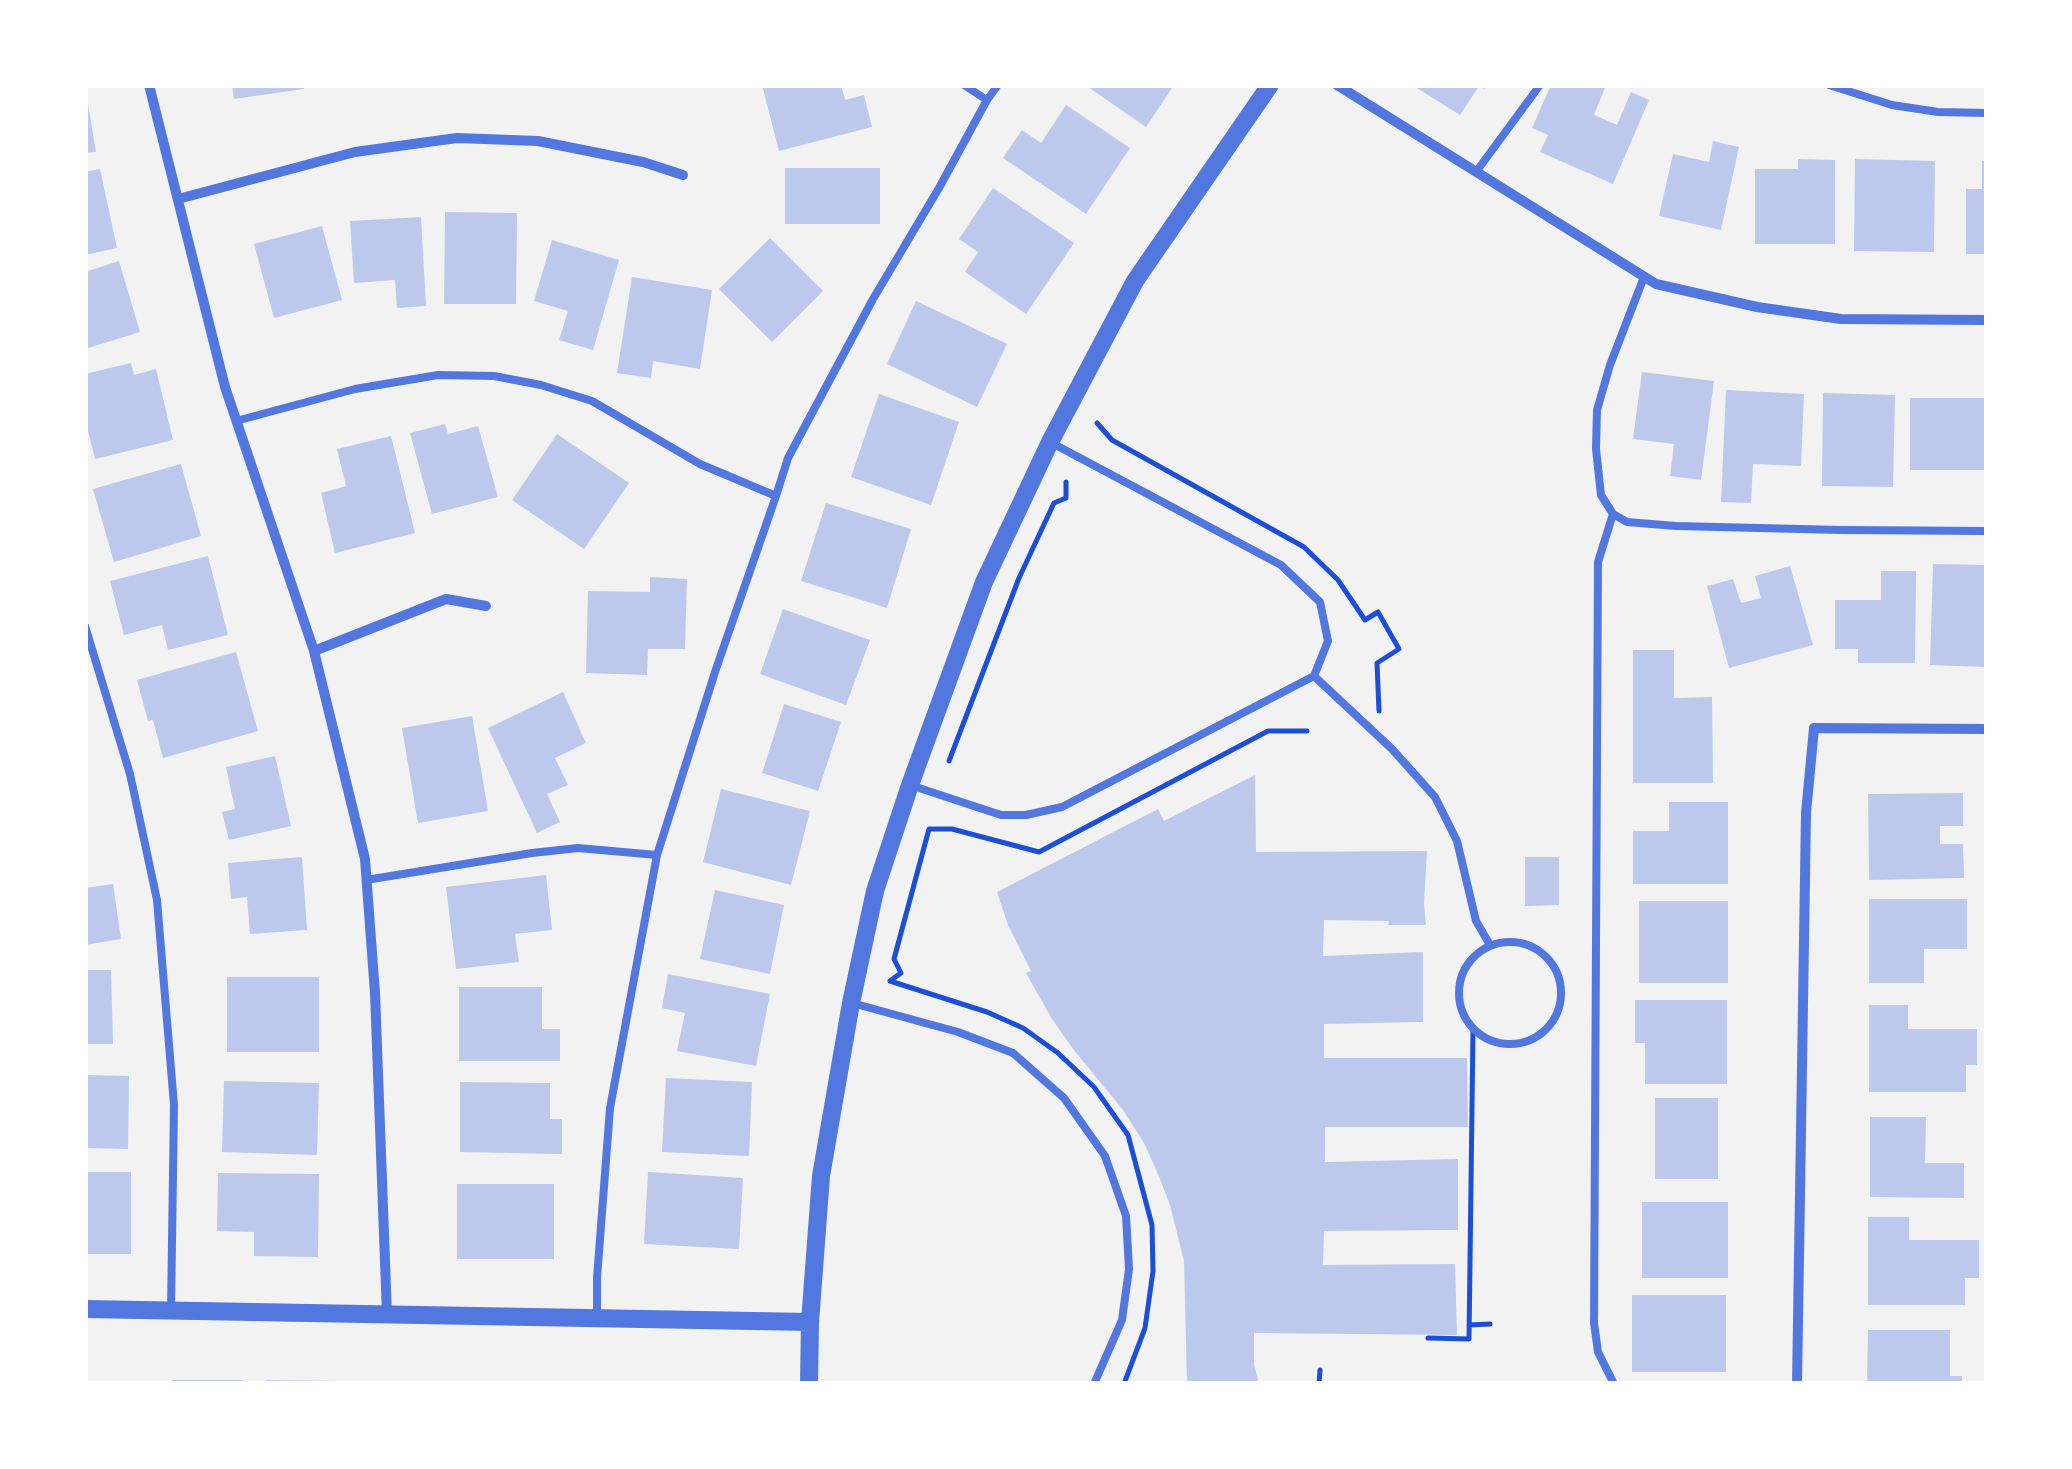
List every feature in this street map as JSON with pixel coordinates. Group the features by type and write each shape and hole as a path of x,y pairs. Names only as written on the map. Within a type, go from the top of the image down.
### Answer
{"street":[{"path":"149,85 224,388 314,651 365,859 375,992 387,1315"},
{"path":"808,1384 820,1176 875,891 910,785 984,582 1050,442 1135,281 1270,85"},
{"path":"1337,85 1656,284 1841,319 1987,320"},
{"path":"178,199 355,152 457,138 538,141 683,174"},
{"path":"314,651 446,600 486,606"},
{"path":"1798,1384 1806,813 1814,728 1987,729"},
{"path":"85,1310 810,1322"}],"lane":[{"path":"964,85 987,100"},
{"path":"597,1318 610,1108 657,855 716,669 788,458 873,299 998,85"},
{"path":"1476,172 1540,85"},
{"path":"1828,85 1892,106 1987,114"},
{"path":"1644,276 1597,410 1601,495 1613,514 1627,522 1676,526 1987,531"},
{"path":"236,421 354,389 438,375 494,376 592,401 700,464 776,496"},
{"path":"910,785 1001,815 1026,815 1062,807 1314,676 1328,641 1320,602 1282,565 1050,442"},
{"path":"1613,514 1598,562 1594,1323 1598,1352 1614,1384"},
{"path":"85,626 130,774 158,900 174,1105 171,1311"},
{"path":"1314,676 1392,749 1435,797 1457,840 1476,921 1490,945"},
{"path":"366,880 578,848 657,855"},
{"path":"1510,941 1530,945 1546,956 1558,973 1558,1013 1546,1030 1530,1041 1510,1045 1490,1041 1473,1030 1462,1013 1458,993 1462,973 1473,956 1490,945 1510,941"},
{"path":"851,1003 958,1032 1013,1053 1064,1098 1106,1156 1126,1216 1129,1269 1122,1320 1094,1384"}],"path":[{"path":"948,760 1019,578 1054,502 1066,498 1066,482"},
{"path":"1428,1338 1469,1339 1473,1030"},
{"path":"1469,1325 1490,1324"},
{"path":"1320,1370 1320,1384"}],"building":[{"path":"232,85 303,85 304,89 234,99"},
{"path":"762,85 841,85 845,100 864,95 872,127 779,151"},
{"path":"1085,85 1174,85 1146,127"},
{"path":"1412,85 1487,85 1484,89 1479,86 1460,115"},
{"path":"1551,85 1606,85 1594,115 1617,125 1631,92 1649,100 1613,184 1540,152 1548,135 1532,128"},
{"path":"87,98 96,152 85,153"},
{"path":"1066,105 1130,148 1086,214 1003,158 1022,130 1041,143"},
{"path":"1713,141 1739,147 1721,230 1659,216 1673,154 1709,162"},
{"path":"1798,159 1835,160 1835,244 1755,244 1755,169 1798,169"},
{"path":"1855,159 1935,161 1934,252 1854,251"},
{"path":"1982,161 1987,161 1987,254 1966,254 1966,189 1982,189"},
{"path":"785,168 880,168 880,224 785,224"},
{"path":"100,169 117,248 85,255 85,172"},
{"path":"993,188 1074,243 1026,314 965,272 978,252 959,239"},
{"path":"445,212 517,213 516,304 444,304"},
{"path":"421,217 426,306 397,308 395,280 354,283 350,221"},
{"path":"322,226 342,300 274,318 254,244"},
{"path":"770,238 823,291 772,342 719,289"},
{"path":"552,240 619,260 593,350 559,340 568,311 534,301"},
{"path":"119,261 140,332 85,349 85,272"},
{"path":"632,277 712,290 700,369 653,361 651,378 617,373"},
{"path":"916,301 1007,344 977,407 887,364"},
{"path":"131,363 134,375 156,369 173,440 95,459 85,419 85,374"},
{"path":"1642,372 1714,381 1701,480 1670,476 1674,444 1633,439"},
{"path":"1726,390 1804,394 1801,466 1753,464 1751,503 1721,502"},
{"path":"1823,393 1895,395 1893,487 1822,486"},
{"path":"879,394 959,422 931,505 851,477"},
{"path":"1910,398 1987,398 1987,470 1910,470"},
{"path":"445,424 448,434 478,426 498,497 432,514 410,433"},
{"path":"557,434 629,483 584,549 512,500"},
{"path":"391,436 415,533 335,553 321,493 346,486 337,449"},
{"path":"181,464 201,536 114,562 93,489"},
{"path":"826,503 911,529 887,608 801,581"},
{"path":"208,556 228,635 168,650 162,625 124,635 110,581"},
{"path":"1933,564 1987,565 1987,667 1930,665"},
{"path":"1790,566 1813,645 1729,668 1707,586 1733,579 1741,603 1761,598 1755,576"},
{"path":"1881,571 1916,571 1915,663 1858,663 1858,649 1835,649 1835,600 1881,600"},
{"path":"650,577 687,579 685,649 648,649 647,675 586,673 588,591 650,592"},
{"path":"783,609 870,640 846,705 760,674"},
{"path":"1633,650 1674,650 1674,698 1712,697 1713,783 1633,783"},
{"path":"236,652 258,731 163,758 137,680"},
{"path":"563,692 586,743 555,758 568,785 547,794 560,822 537,833 488,728"},
{"path":"784,704 841,722 818,791 762,773"},
{"path":"472,716 488,811 418,823 402,728"},
{"path":"275,756 291,826 229,840 222,812 235,809 226,767"},
{"path":"1255,775 1256,852 1427,851 1426,925 1324,920 1323,956 1423,952 1423,1022 1324,1024 1324,1058 1467,1058 1468,1127 1325,1127 1325,1162 1458,1159 1458,1230 1324,1231 1323,1265 1455,1264 1457,1335 1254,1333 1254,1364 1259,1384 1187,1384 1184,1261 1170,1205 1144,1143 1052,1019 1026,973 1031,971 997,892 1158,809 1164,821"},
{"path":"721,789 810,811 791,885 703,862"},
{"path":"1963,793 1963,826 1940,826 1940,844 1963,844 1964,878 1869,880 1868,794"},
{"path":"1669,802 1728,802 1728,884 1633,884 1633,831 1669,831"},
{"path":"302,857 307,930 250,934 247,897 231,899 228,863"},
{"path":"1525,857 1559,857 1559,905 1525,906"},
{"path":"546,875 552,930 515,934 519,962 456,969 446,887"},
{"path":"113,884 121,939 85,945 85,888"},
{"path":"715,890 784,905 770,974 700,959"},
{"path":"1869,899 1967,899 1967,949 1924,949 1924,983 1869,983"},
{"path":"1639,901 1728,901 1728,983 1639,983"},
{"path":"85,970 111,970 113,1044 85,1044"},
{"path":"668,974 770,994 756,1066 677,1051 685,1013 662,1008"},
{"path":"227,977 319,977 319,1052 227,1052"},
{"path":"459,987 542,987 542,1029 560,1029 560,1061 459,1061"},
{"path":"1635,1000 1727,1000 1727,1084 1645,1084 1645,1043 1635,1043"},
{"path":"1869,1005 1908,1005 1908,1029 1977,1029 1977,1065 1966,1065 1966,1092 1869,1092"},
{"path":"85,1075 129,1076 128,1149 85,1148"},
{"path":"666,1078 752,1082 749,1156 662,1152"},
{"path":"224,1081 319,1083 317,1155 222,1152"},
{"path":"460,1082 550,1083 550,1119 562,1119 562,1154 460,1152"},
{"path":"1655,1098 1718,1098 1718,1179 1655,1179"},
{"path":"1870,1117 1926,1117 1925,1163 1964,1163 1964,1198 1870,1197"},
{"path":"85,1172 131,1172 131,1254 85,1254"},
{"path":"648,1172 743,1178 739,1249 644,1244"},
{"path":"218,1173 319,1174 318,1257 254,1256 254,1232 217,1231"},
{"path":"457,1184 554,1184 554,1259 457,1259"},
{"path":"1642,1202 1728,1202 1728,1278 1642,1278"},
{"path":"1868,1217 1909,1217 1909,1240 1979,1240 1979,1278 1965,1278 1965,1305 1868,1305"},
{"path":"1632,1295 1726,1295 1726,1372 1632,1372"},
{"path":"1868,1330 1950,1330 1950,1376 1962,1376 1962,1384 1867,1384"},
{"path":"172,1380 243,1380 243,1384 172,1384"},
{"path":"266,1380 348,1381 348,1384 266,1384"}]}
